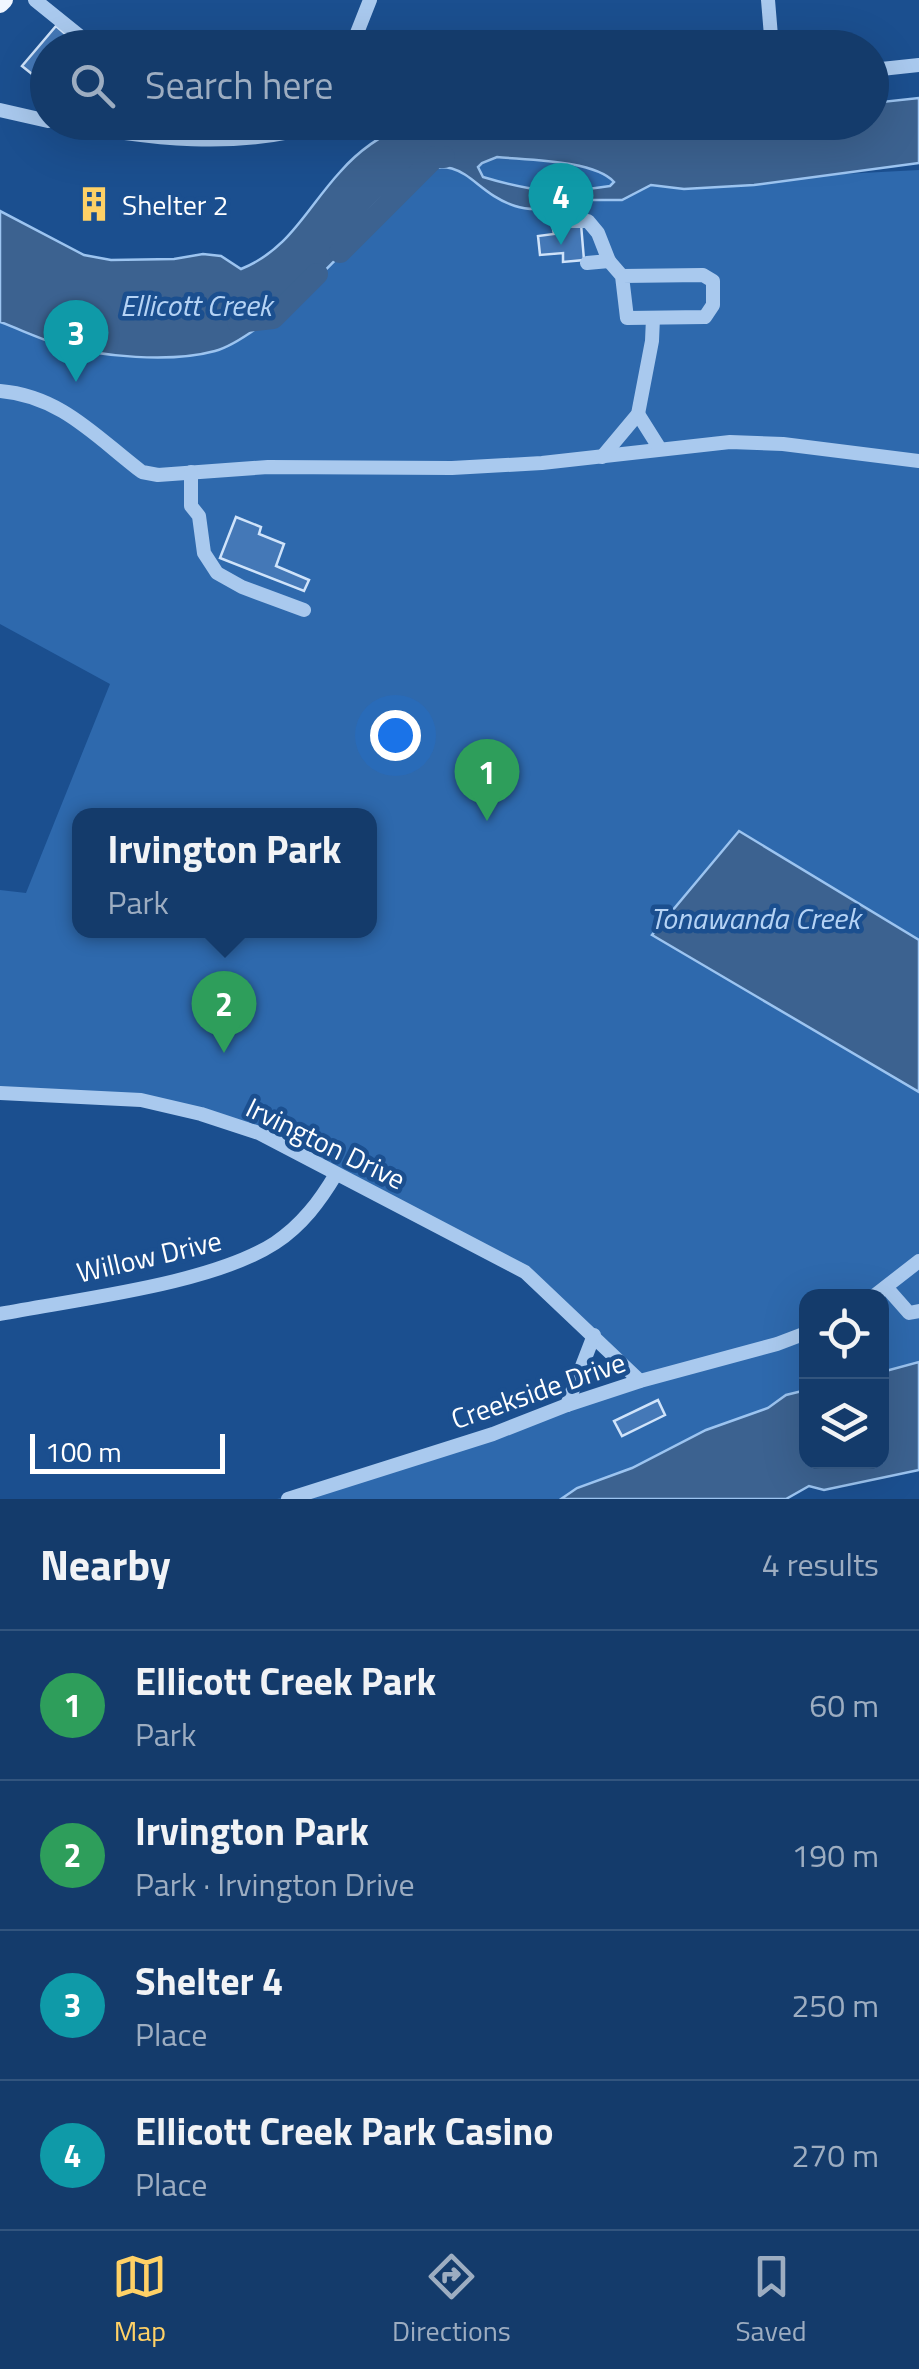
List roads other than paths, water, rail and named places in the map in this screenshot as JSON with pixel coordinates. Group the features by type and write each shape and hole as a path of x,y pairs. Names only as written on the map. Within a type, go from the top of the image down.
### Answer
{"street":[{"path":"35,0 72,30"},
{"path":"358,30 370,0"},
{"path":"768,0 770,30"},
{"path":"889,68 919,65"},
{"path":"5,110 30,116"},
{"path":"172,140 230,140"},
{"path":"561,221 588,222 598,232 610,261 622,276 627,318 705,317 713,305 713,281 703,276 622,276"},
{"path":"587,263 610,261"},
{"path":"602,458 638,414 650,358 652,318"},
{"path":"0,391 24,393 64,409 142,472 158,475 268,467 452,468 602,458 730,442 783,444 919,461"},
{"path":"638,414 660,449"},
{"path":"191,472 191,506 199,516 204,553 217,573 242,587 304,610"},
{"name":"Irvington Drive","path":"0,1093 141,1100 259,1134 525,1272 640,1381"},
{"name":"Willow Drive","path":"0,1314 162,1282 253,1255 293,1229 325,1193 336,1174"},
{"path":"884,1289 919,1261"},
{"path":"889,1299 908,1314 919,1311"},
{"path":"567,1404 594,1335"},
{"name":"Creekside Drive","path":"288,1499 494,1434 567,1404 799,1335"}],"water":[{"name":"Ellicott Creek","path":"919,98 919,163 754,185 684,189 651,185 622,200 588,200 539,209 500,200 457,170 432,168 415,174 376,203 363,218 351,243 302,291 247,335 215,351 178,357 114,355 57,344 0,322 0,211 84,255 111,260 174,259 203,254 221,256 241,269 285,239 355,157 378,140 889,140 889,101","holes":["497,157 591,169 614,182 610,186 575,190 531,189 483,177 478,167"]},
{"name":"Tonawanda Creek","path":"739,831 919,940 919,1092 652,935"},
{"path":"919,1362 919,1470 824,1490 809,1486 786,1499 561,1499 577,1488 632,1468 706,1430 768,1408 786,1395 799,1392 799,1469 889,1469 889,1370"}],"waterway":[{"name":"Ellicott Creek","path":"340,252 435,157 444,157"},
{"name":"Ellicott Creek","path":"238,322 273,318 317,274"}],"place":[{"name":"Shelter 2","path":"94,204"},
{"name":"Ellicott Creek Park Casino","path":"561,245"},
{"name":"Shelter 4","path":"76,382"},
{"name":"Ellicott Creek Park","path":"487,821"},
{"name":"Irvington Park","path":"224,1053"}]}
